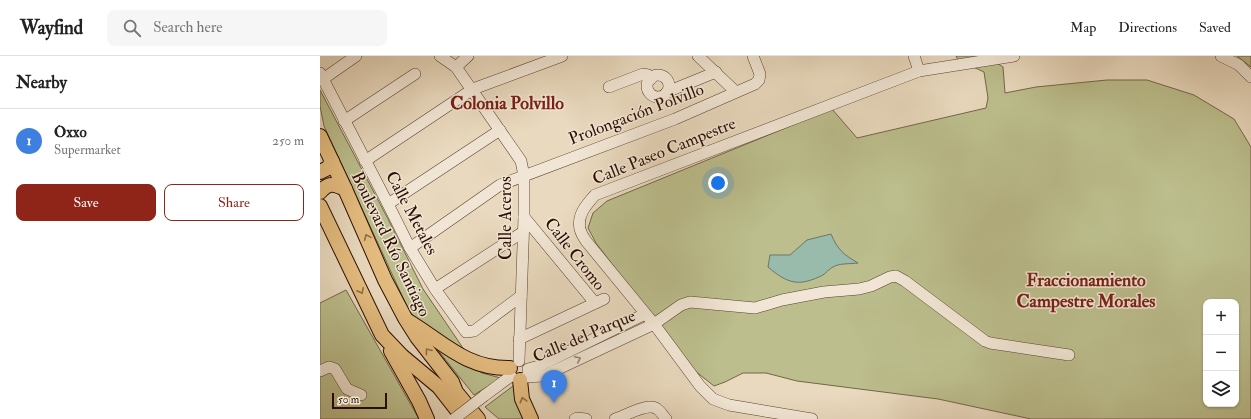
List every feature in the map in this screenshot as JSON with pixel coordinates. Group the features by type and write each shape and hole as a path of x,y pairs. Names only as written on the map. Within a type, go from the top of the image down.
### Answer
{"main road":[{"name":"Boulevard Río Santiago","path":"321,136 385,280 405,318 417,337 452,382 461,389 487,419"},
{"path":"320,172 328,168 332,161"},
{"path":"320,192 327,186 334,185 345,188"},
{"path":"320,206 382,335 419,401 427,419"},
{"path":"405,318 459,355 473,362 490,367 519,372 522,398 531,419"},
{"path":"382,335 402,356 438,387 464,419"},
{"path":"418,370 429,390 453,419"},
{"name":"Boulevard Río Santiago","path":"452,382 456,392 478,419"}],"street":[{"path":"356,56 322,76 365,161"},
{"name":"Calle Aceros","path":"440,56 456,67 473,89 521,160 524,176 524,217 519,372"},
{"path":"456,67 468,56"},
{"name":"Calle Metales","path":"521,296 474,331 466,332 435,289 410,248 365,161 473,89 562,56"},
{"path":"698,56 736,92"},
{"name":"Prolongación Polvillo","path":"410,248 500,185 675,119 755,84 759,80 760,74 753,56"},
{"path":"914,56 919,71"},
{"name":"Calle Paseo Campestre","path":"812,419 729,405 714,398 700,386 654,324 586,241 580,229 580,216 586,204 595,195 919,71 1014,56"},
{"path":"1221,56 1239,65 1251,77"},
{"path":"667,92 669,85 666,79 656,76 650,79 648,88 651,94 654,96 662,96 667,92 716,72"},
{"path":"344,121 415,74"},
{"path":"609,87 644,74 648,75 650,79"},
{"path":"388,204 500,130"},
{"name":"Calle Cromo","path":"519,339 600,301 524,217"},
{"path":"435,289 523,232"},
{"name":"Calle del Parque","path":"519,372 543,376 654,324 681,305 690,302 755,308 782,300 824,292 859,289 896,276 905,281 985,341 1069,355"},
{"name":"Calle del Parque","path":"519,372 539,366 645,314"},
{"path":"596,338 601,348"},
{"path":"320,371 329,367 335,369 346,389 361,395"},
{"path":"453,419 519,372"},
{"path":"614,419 652,407 658,409 666,419"},
{"path":"574,419 586,419"}],"green space":[{"path":"956,56 987,56 1003,67 1005,93 1036,87 1107,80 1147,80 1194,95 1234,119 1251,147 1251,419 1031,419 938,399 797,381 766,373 743,373 714,386 690,367 596,243 588,228 593,213 607,201 832,109 857,138 986,108 988,98 984,72 958,60"},
{"path":"1237,56 1251,56 1251,67"},
{"path":"320,90 423,289 465,351 410,313 324,126 320,106"},
{"path":"346,290 419,419 320,419 320,303"},
{"path":"432,343 482,373 501,378 474,395"},
{"path":"513,386 526,419 499,419 485,407"}],"shaded area":[{"path":"831,234 836,244 842,251 858,263 842,264 830,269 815,279 800,282 788,280 775,273 768,267 770,255 790,255 807,240"}],"place":[{"name":"Oxxo","path":"554,403"}],"district":[{"name":"Colonia Polvillo","path":"507,103"},
{"name":"Fraccionamiento Campestre Morales","path":"1086,290"}]}
